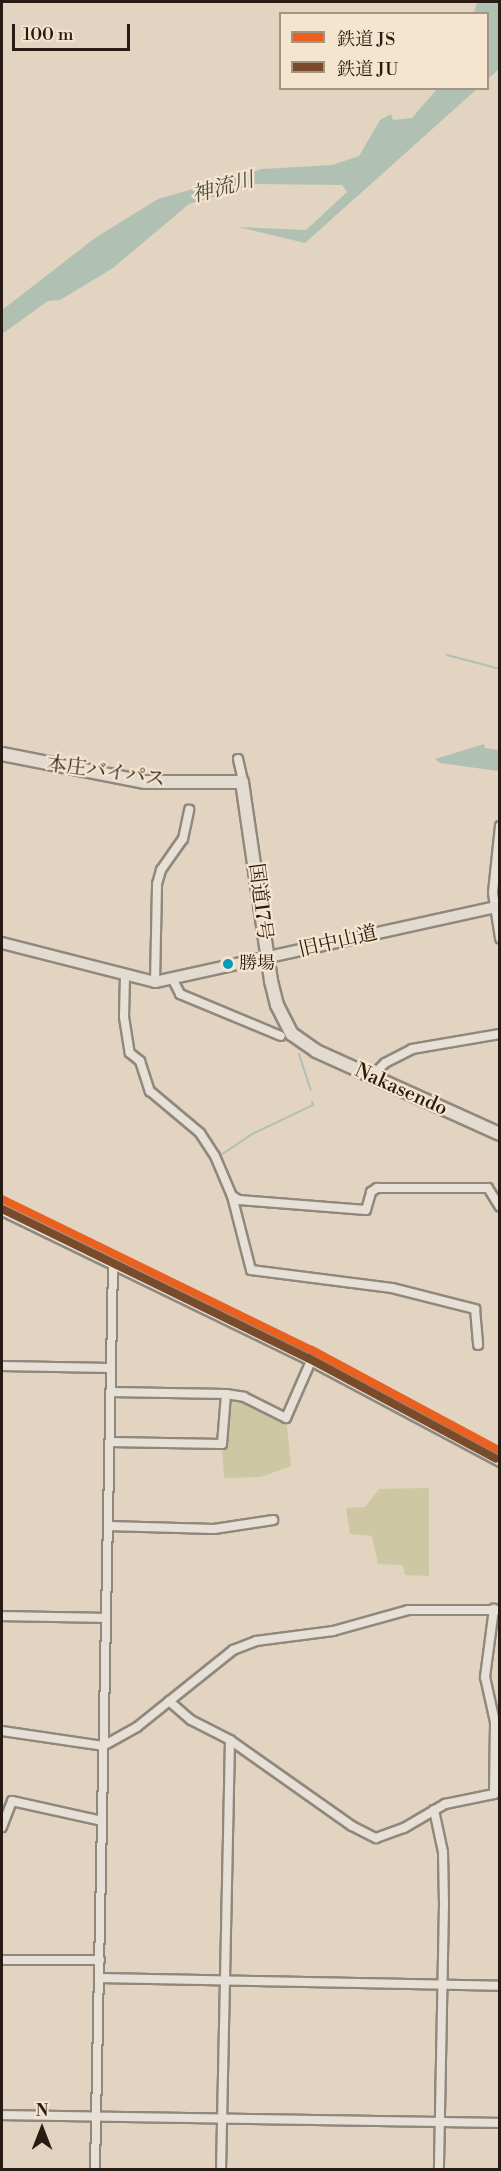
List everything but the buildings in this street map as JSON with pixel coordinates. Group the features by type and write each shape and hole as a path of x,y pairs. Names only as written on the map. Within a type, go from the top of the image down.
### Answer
{"highway":[{"name":"本庄バイパス","path":"2,754 145,782 236,780 244,786"},
{"name":"国道17号","path":"244,786 268,958 277,1005 289,1029 303,1044"},
{"name":"Nakasendo","path":"303,1044 500,1134"}],"main road":[{"name":"旧中山道","path":"2,943 154,982 496,906"}],"street":[{"path":"238,759 244,786"},
{"path":"154,982 157,884 161,870 183,839 189,810"},
{"path":"500,826 496,906 500,938"},
{"path":"125,976 124,1017 128,1050 140,1061 150,1090 200,1133 232,1196 251,1270 392,1288 475,1309 478,1345"},
{"path":"172,978 180,994 281,1036"},
{"path":"372,1076 385,1063 412,1049 500,1034"},
{"path":"232,1196 239,1200 366,1210 371,1192 377,1188 488,1188 500,1207"},
{"path":"2,1211 112,1267 311,1360 500,1461"},
{"path":"95,2169 112,1267"},
{"path":"110,1392 226,1394 243,1397 286,1418 311,1360"},
{"path":"2,1366 111,1368"},
{"path":"110,1442 222,1444 226,1394"},
{"path":"108,1526 214,1529 273,1520"},
{"path":"2,1731 104,1746 122,1738 233,1650 256,1641 333,1631 408,1610 496,1610 485,1677 497,1722 494,1794 434,1810 404,1828 376,1838 352,1826 230,1740 191,1720 169,1701"},
{"path":"2,1616 106,1618"},
{"path":"221,2169 230,1740"},
{"path":"2,1827 12,1801 102,1821"},
{"path":"434,1810 443,1852 439,2169"},
{"path":"2,1959 100,1960"},
{"path":"99,1978 500,1986"},
{"path":"2,2115 500,2123"}],"shaded area":[{"path":"226,1394 244,1397 286,1418 291,1466 261,1477 224,1478 222,1444"},
{"path":"429,1488 429,1576 405,1575 403,1565 378,1564 372,1536 350,1534 346,1508 365,1507 379,1489"}],"water":[{"path":"477,2 499,2 499,69 489,78 489,12 474,12"},
{"name":"神流川","path":"436,90 476,90 305,243 238,227 306,230 347,192 342,185 256,184 189,204 113,268 60,300 48,301 2,334 2,310 95,238 158,199 262,169 332,165 359,156 380,120 391,114 393,120 412,118"},
{"path":"484,744 485,748 499,750 498,771 440,763 435,759"}],"waterway":[{"path":"447,655 500,669"},
{"path":"299,1054 311,1090"},
{"path":"221,1155 252,1134 313,1105 312,1102"}],"rail line":[{"name":"JS","path":"2,1199 312,1350 500,1451"},
{"name":"JU","path":"2,1209 308,1358 496,1459"}],"place":[{"name":"勝場","path":"228,964"}]}
